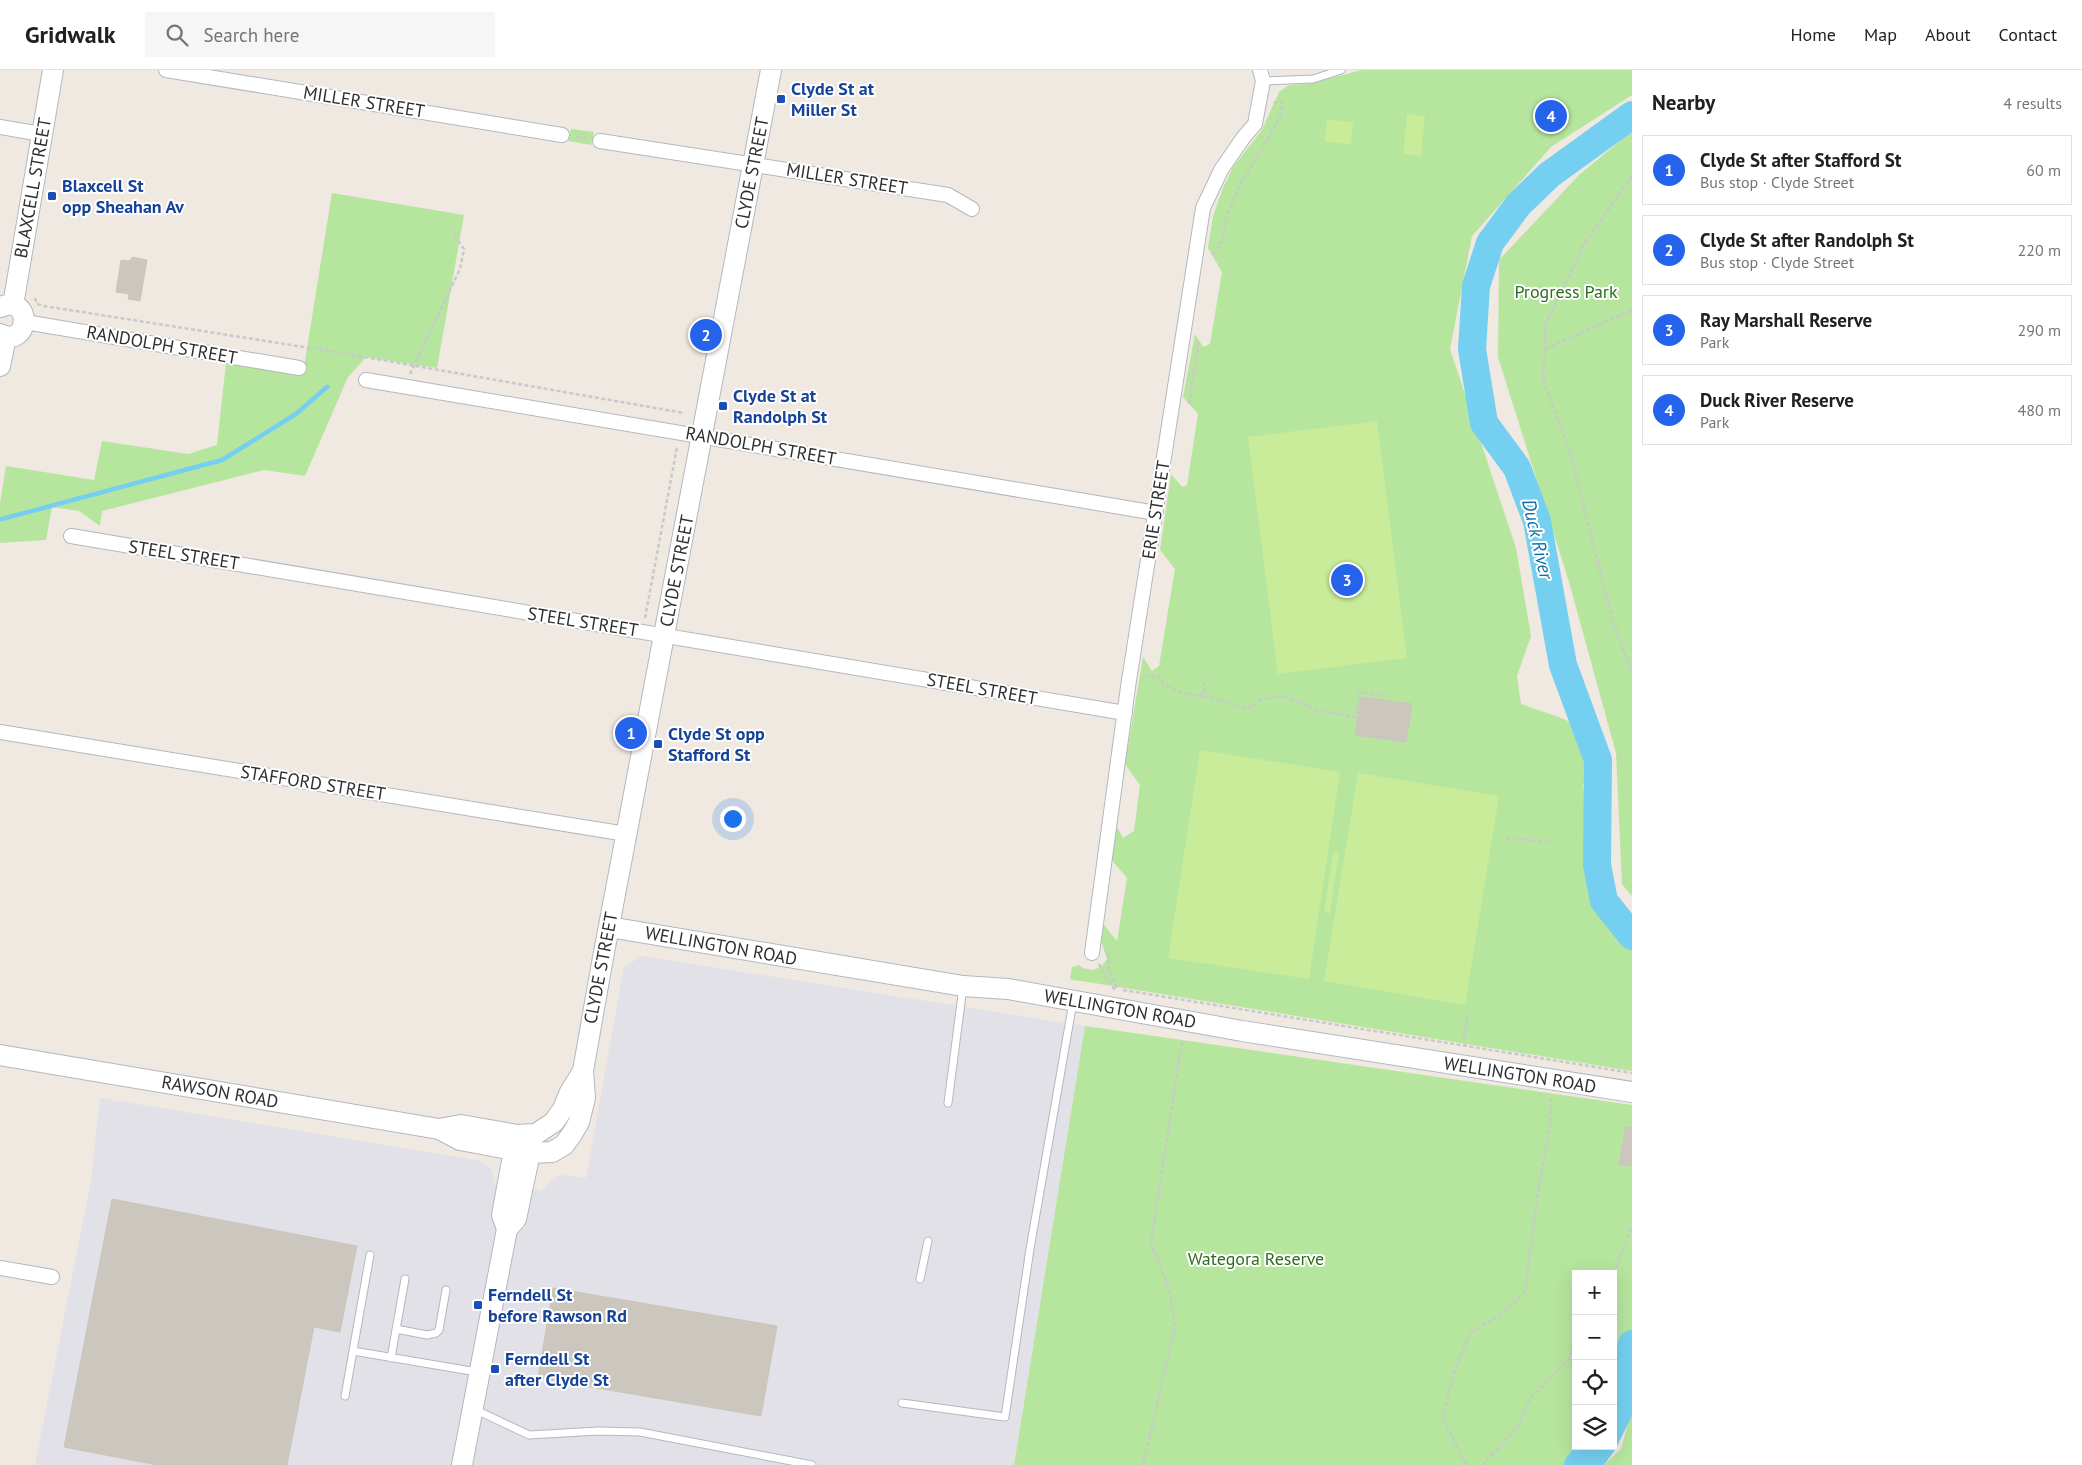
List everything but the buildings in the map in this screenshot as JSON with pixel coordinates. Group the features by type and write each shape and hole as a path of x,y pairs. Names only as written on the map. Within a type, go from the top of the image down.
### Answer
{"main road":[{"name":"BLAXCELL STREET","path":"7,306 53,70"},
{"name":"CLYDE STREET","path":"523,1144 554,1122 564,1109 570,1092 583,1071 771,70"},
{"path":"0,366 3,335 18,333 25,322 22,312 7,306"},
{"name":"WELLINGTON ROAD","path":"609,928 963,986 1008,989 1242,1031 1632,1092"},
{"name":"RAWSON ROAD","path":"0,1055 439,1130 460,1126 523,1144"},
{"path":"462,1465 507,1230 502,1215 523,1144"}],"street":[{"name":"MILLER STREET","path":"166,70 562,135"},
{"name":"ERIE STREET","path":"1092,953 1125,713 1203,208 1221,170 1243,138 1256,124 1262,76"},
{"path":"0,127 41,134"},
{"name":"MILLER STREET","path":"600,141 753,163 948,195 972,209"},
{"name":"RANDOLPH STREET","path":"25,322 299,368"},
{"name":"RANDOLPH STREET","path":"366,380 1156,513"},
{"name":"STEEL STREET","path":"71,536 1125,713"},
{"name":"STAFFORD STREET","path":"0,732 626,834"},
{"path":"0,1268 52,1277"}],"lane":[{"path":"1262,76 1313,79 1341,70"},
{"path":"948,1103 963,986"},
{"path":"902,1403 1004,1417 1030,1249 1074,1000"},
{"path":"920,1279 928,1241"},
{"path":"345,1396 370,1255"},
{"path":"391,1358 405,1278"},
{"path":"396,1329 427,1335 436,1333 446,1290"},
{"path":"353,1351 480,1373"},
{"path":"473,1409 529,1434 598,1431 640,1432 812,1465"}],"path":[{"path":"1212,255 1223,240 1226,218 1240,184 1280,116 1283,103 1260,101"},
{"path":"562,135 600,141"},
{"path":"1632,176 1586,241 1546,323 1543,379 1569,450 1614,625 1632,673"},
{"path":"405,386 460,269 464,249 454,235"},
{"path":"35,298 38,304 44,306 342,353 366,359 684,413"},
{"path":"1545,349 1632,310"},
{"path":"1189,404 1199,340"},
{"path":"645,622 677,448"},
{"path":"1145,676 1159,677 1162,684 1169,688 1245,708 1251,708 1261,700 1268,698 1286,697 1317,710 1355,717 1360,692 1386,696"},
{"path":"1200,697 1205,689 1204,682"},
{"path":"1506,838 1551,842"},
{"path":"1108,952 1109,969 1117,989"},
{"path":"1092,953 1114,989 1632,1072"},
{"path":"1464,1046 1462,1038 1467,1026 1467,1015"},
{"path":"1143,1465 1175,1326 1170,1292 1151,1243 1182,1041"},
{"path":"1466,1465 1443,1419 1454,1372 1470,1333 1503,1313 1525,1292 1538,1191 1550,1127 1551,1080"},
{"path":"1615,1270 1632,1227"},
{"path":"1482,1465 1517,1428 1529,1400 1570,1358 1572,1351"}],"shaded area":[{"path":"642,956 1085,1026 1014,1465 35,1465 91,1181 100,1098 481,1161 491,1168 494,1178 493,1184 541,1191 554,1177 561,1175 586,1178 624,967"}],"green space":[{"path":"1362,70 1632,70 1632,95 1551,147 1472,236 1450,349 1516,548 1531,636 1517,676 1521,704 1564,719 1582,729 1588,750 1589,771 1583,785 1597,900 1632,944 1632,1071 1072,980 1070,978 1072,967 1079,965 1092,970 1101,967 1107,959 1099,934 1101,921 1117,941 1127,878 1111,859 1116,825 1123,838 1134,831 1140,785 1125,764 1143,657 1152,671 1159,666 1175,569 1160,550 1171,474 1182,487 1187,485 1198,414 1183,397 1195,334 1203,347 1210,344 1222,272 1208,248 1213,216 1233,167 1262,130 1279,92 1289,85 1308,84"},
{"path":"1407,114 1425,116 1421,156 1403,154"},
{"path":"1327,120 1353,122 1351,144 1325,142"},
{"path":"571,129 594,132 591,145 568,141"},
{"name":"Progress Park","path":"1632,131 1632,896 1622,884 1616,753 1569,582 1498,357 1499,260 1579,175"},
{"path":"332,193 464,215 437,368 366,357 348,377 305,476 264,470 102,511 100,526 79,511 52,507 46,540 0,543 0,503 6,466 94,480 102,441 188,454 217,445 226,363 303,373"},
{"path":"1377,421 1407,658 1278,674 1248,437"},
{"path":"1200,750 1340,772 1309,979 1168,958"},
{"path":"1358,773 1499,796 1465,1005 1324,981"},
{"path":"1333,852 1339,853 1330,913 1324,912"},
{"name":"Wategora Reserve","path":"1085,1026 1632,1105 1632,1407 1617,1435 1617,1270 1572,1270 1572,1450 1610,1450 1602,1465 1014,1465"},
{"path":"1632,1409 1632,1465 1604,1465 1621,1449"}],"water":[{"path":"1632,1359 1632,1416 1617,1446 1617,1412"},
{"path":"1597,1450 1615,1450 1604,1465 1585,1465"}],"waterway":[{"name":"Duck River","path":"1632,115 1549,175 1518,205 1490,243 1476,286 1472,349 1484,423 1517,468 1537,521 1563,665 1598,760 1597,865 1604,901 1632,936"},
{"path":"2,519 222,460 296,414 327,387"},
{"name":"Duck River","path":"1615,1405 1632,1344"},
{"name":"Duck River","path":"1578,1465 1591,1450"}],"place":[{"name":"Clyde St at Miller St","path":"781,99"},
{"name":"Duck River Reserve","path":"1551,116"},
{"name":"Blaxcell St opp Sheahan Av","path":"52,196"},
{"name":"Clyde St after Randolph St","path":"706,335"},
{"name":"Clyde St at Randolph St","path":"723,406"},
{"name":"Ray Marshall Reserve","path":"1347,580"},
{"name":"Clyde St after Stafford St","path":"631,733"},
{"name":"Clyde St opp Stafford St","path":"658,744"},
{"name":"Ferndell St before Rawson Rd","path":"478,1305"},
{"name":"Ferndell St after Clyde St","path":"495,1369"}]}
